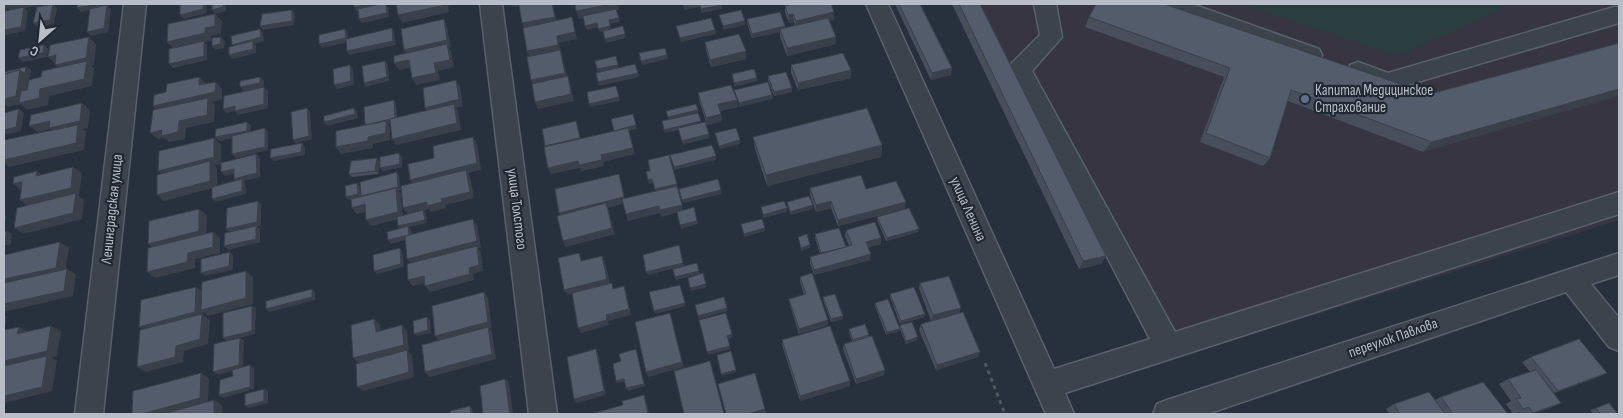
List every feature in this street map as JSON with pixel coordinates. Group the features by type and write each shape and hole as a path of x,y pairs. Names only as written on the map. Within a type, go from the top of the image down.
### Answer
{"street":[{"name":"Ленинградская улица","path":"89,414 135,4"},
{"name":"улица Толстого","path":"491,4 544,414"},
{"name":"улица Ленина","path":"877,4 1060,414"},
{"path":"1044,4 1051,37 1020,69 1168,346"},
{"path":"1169,4 1387,82 1602,13"},
{"path":"1047,385 1619,203"},
{"name":"переулок Павлова","path":"1167,414 1571,278 1619,264"},
{"path":"1571,278 1619,338"}],"path":[{"path":"985,363 1005,414"}],"shaded area":[{"path":"975,4 1619,4 1619,220 1161,363"}],"green space":[{"path":"1243,4 1500,4 1500,10 1398,56"}],"building":[{"path":"53,4 50,20 33,23 37,7"},
{"path":"78,4 99,4 77,8"},
{"path":"180,4 203,4 203,9 180,15"},
{"path":"212,4 223,4 223,7 212,10"},
{"path":"354,4 371,4 354,7"},
{"path":"386,4 387,13 359,19 358,9"},
{"path":"396,4 445,4 446,5 398,15"},
{"path":"552,4 555,17 522,23 519,5"},
{"path":"575,4 612,4 576,11"},
{"path":"699,4 721,4 722,5 701,9"},
{"path":"793,4 831,4 834,12 796,21 793,14 788,15 785,6"},
{"path":"899,4 920,4 952,68 932,73"},
{"path":"959,4 980,4 1106,256 1083,261"},
{"path":"1096,4 1164,4 1430,94 1619,43 1619,89 1432,142 1291,90 1270,158 1206,133 1230,68 1089,17"},
{"path":"107,5 104,28 87,32 90,9"},
{"path":"24,7 21,27 4,30 5,11"},
{"path":"616,9 619,18 609,20 610,26 598,29 597,23 585,26 583,16"},
{"path":"292,10 292,21 260,26 262,14"},
{"path":"741,10 745,21 723,26 719,15"},
{"path":"780,12 785,26 752,34 747,19"},
{"path":"215,14 215,26 205,28 205,33 167,42 168,24"},
{"path":"572,17 575,32 557,36 558,45 527,51 523,28"},
{"path":"711,18 715,30 680,38 676,26"},
{"path":"828,18 836,37 787,48 780,29"},
{"path":"444,19 447,40 404,50 401,29"},
{"path":"623,26 625,34 605,39 603,31"},
{"path":"392,28 393,41 347,51 346,39"},
{"path":"260,29 261,37 232,45 231,36"},
{"path":"345,29 346,38 319,44 319,35"},
{"path":"739,34 746,51 710,60 705,42"},
{"path":"89,37 86,58 55,65 56,55 48,57 50,45"},
{"path":"221,37 220,44 212,46 212,38"},
{"path":"204,41 204,56 169,64 169,49"},
{"path":"253,41 253,49 229,55 229,47"},
{"path":"447,44 450,60 434,63 436,73 412,78 409,60 394,63 394,56"},
{"path":"44,45 43,53 18,58 20,50"},
{"path":"665,48 667,55 641,61 639,53"},
{"path":"560,50 565,73 531,80 527,57"},
{"path":"843,53 851,70 798,83 791,65"},
{"path":"616,56 618,65 597,69 595,61"},
{"path":"87,61 84,79 40,89 39,98 19,103 21,91 27,90 29,80 41,77 42,71"},
{"path":"385,61 387,77 364,83 362,66"},
{"path":"635,64 638,73 598,82 596,73"},
{"path":"350,65 351,81 334,85 333,69"},
{"path":"26,67 25,73 20,70 4,74 4,72"},
{"path":"754,69 757,78 734,83 732,74"},
{"path":"20,70 16,96 4,99 4,74"},
{"path":"786,72 792,88 774,92 768,76"},
{"path":"568,76 571,94 535,102 532,84"},
{"path":"199,77 199,85 216,82 215,92 153,106 154,95 166,92 167,84"},
{"path":"260,77 260,83 240,87 240,81"},
{"path":"456,80 459,99 425,108 423,88"},
{"path":"768,82 772,95 739,103 734,90"},
{"path":"731,85 737,100 718,104 721,114 706,118 698,93"},
{"path":"616,86 619,97 589,104 587,92"},
{"path":"264,87 264,104 235,111 235,106 223,109 224,96"},
{"path":"208,98 207,115 179,121 178,132 161,136 162,130 150,133 153,110"},
{"path":"394,100 395,118 365,125 364,107"},
{"path":"82,103 80,121 49,128 50,121 29,126 31,115"},
{"path":"454,104 457,123 392,139 390,119"},
{"path":"696,104 698,110 668,117 666,111"},
{"path":"307,108 309,136 293,140 291,112"},
{"path":"354,108 355,114 324,122 324,116"},
{"path":"867,108 882,145 766,175 753,137"},
{"path":"19,109 16,127 4,130 4,113"},
{"path":"698,113 701,121 664,130 662,121"},
{"path":"633,114 636,125 614,131 611,119"},
{"path":"386,121 386,133 368,137 368,141 336,147 336,131"},
{"path":"576,121 580,138 545,146 542,129"},
{"path":"247,122 247,131 215,137 216,129"},
{"path":"705,122 709,134 682,141 678,128"},
{"path":"78,125 76,143 4,160 4,140"},
{"path":"265,128 265,147 232,154 232,136"},
{"path":"628,128 633,148 601,155 602,160 579,165 578,161 548,168 544,147"},
{"path":"736,128 740,140 719,146 715,133"},
{"path":"473,137 477,163 410,180 408,164 434,158 433,146"},
{"path":"214,138 214,157 158,171 159,151"},
{"path":"302,143 301,152 270,158 271,149"},
{"path":"712,145 716,156 674,167 670,155"},
{"path":"399,153 400,164 380,168 380,157"},
{"path":"256,154 257,173 234,179 234,169 221,172 221,163"},
{"path":"669,155 677,184 655,189 652,179 648,180 646,171 650,171 648,160"},
{"path":"377,158 375,171 349,174 351,161"},
{"path":"210,161 210,181 157,195 157,175"},
{"path":"73,167 71,188 20,200 22,182 13,184 14,177 37,171 36,176"},
{"path":"466,170 470,192 441,199 442,202 427,206 427,202 403,208 401,186"},
{"path":"397,172 398,187 361,196 360,182"},
{"path":"619,174 624,197 559,213 555,189"},
{"path":"861,175 866,189 896,181 906,202 838,220 831,201 816,205 810,188"},
{"path":"242,179 242,191 212,199 212,187"},
{"path":"718,179 721,190 682,200 679,189"},
{"path":"357,183 358,194 346,197 345,186"},
{"path":"677,186 682,205 660,210 659,206 626,214 622,199"},
{"path":"396,188 398,212 366,220 365,204 352,208 351,199"},
{"path":"76,193 73,213 14,228 17,208"},
{"path":"809,196 813,205 790,212 787,202"},
{"path":"258,201 257,222 226,229 227,208"},
{"path":"784,201 787,208 763,215 761,207"},
{"path":"606,203 612,228 563,241 557,216"},
{"path":"694,207 697,221 680,225 677,212"},
{"path":"909,208 919,229 887,238 877,217"},
{"path":"199,209 199,231 148,244 149,221"},
{"path":"423,210 425,220 398,226 397,217"},
{"path":"473,219 477,241 407,259 405,236"},
{"path":"762,219 765,228 744,234 741,224"},
{"path":"875,222 881,238 866,242 871,254 814,270 810,257 852,245 846,230"},
{"path":"256,226 256,239 224,246 225,233"},
{"path":"408,226 409,235 388,240 387,232"},
{"path":"839,228 846,247 821,253 815,234"},
{"path":"7,231 5,241 4,241 4,232"},
{"path":"213,232 213,247 188,253 187,262 147,272 148,248"},
{"path":"807,234 810,245 801,248 798,237"},
{"path":"60,242 56,268 4,279 4,255"},
{"path":"679,245 683,263 646,272 643,255"},
{"path":"477,246 479,265 469,268 470,274 425,286 424,276 408,280 407,264"},
{"path":"400,248 401,264 374,271 373,255"},
{"path":"230,252 229,266 201,273 201,259"},
{"path":"579,253 581,261 602,256 607,279 564,290 558,258"},
{"path":"697,263 699,271 675,277 673,269"},
{"path":"67,269 64,291 4,304 4,283"},
{"path":"246,271 246,298 201,310 202,282"},
{"path":"703,273 706,284 690,288 688,278"},
{"path":"812,273 828,320 799,329 789,299 806,294 800,277"},
{"path":"949,276 961,308 933,315 920,283"},
{"path":"612,283 613,289 624,286 629,309 606,315 607,320 578,328 572,293"},
{"path":"680,285 685,303 654,311 649,292"},
{"path":"196,287 195,312 139,327 141,300"},
{"path":"914,287 925,314 901,321 890,294"},
{"path":"312,289 312,297 266,309 266,301"},
{"path":"484,292 488,322 435,336 432,306"},
{"path":"835,294 843,316 831,319 823,297"},
{"path":"724,297 727,308 698,316 695,305"},
{"path":"888,299 900,329 887,332 875,303"},
{"path":"252,306 252,331 223,338 223,313"},
{"path":"963,312 980,352 937,365 921,324"},
{"path":"670,313 682,362 646,372 635,322"},
{"path":"726,313 732,334 727,336 730,346 707,352 699,320"},
{"path":"202,314 200,339 176,346 175,357 137,367 140,330"},
{"path":"427,317 428,330 414,334 413,321"},
{"path":"374,319 376,332 402,325 404,345 353,358 351,325"},
{"path":"912,322 918,337 906,341 900,325"},
{"path":"865,324 869,335 853,340 849,329"},
{"path":"51,326 47,351 4,361 4,330 19,327 17,334"},
{"path":"830,326 850,381 800,396 782,340"},
{"path":"488,327 492,354 425,372 422,345"},
{"path":"872,336 885,370 856,379 844,344"},
{"path":"240,338 239,365 213,372 214,344"},
{"path":"1579,339 1607,373 1558,391 1531,357"},
{"path":"596,349 604,391 574,399 567,357"},
{"path":"636,349 644,384 626,388 624,379 616,381 613,364 621,361 619,354"},
{"path":"407,350 409,372 357,387 356,364"},
{"path":"731,351 736,370 721,374 717,355"},
{"path":"47,356 42,387 4,396 4,366"},
{"path":"710,361 724,414 684,414 674,371"},
{"path":"250,365 250,387 219,395 220,380 233,376 232,370"},
{"path":"1536,370 1561,403 1533,413 1529,407 1523,409 1516,399 1521,398 1508,379"},
{"path":"201,373 200,398 142,414 132,414 133,391"},
{"path":"755,373 765,409 748,414 726,414 718,384"},
{"path":"505,379 510,414 483,414 480,386"},
{"path":"1483,382 1508,414 1453,414 1441,397"},
{"path":"264,389 264,401 245,406 245,394"},
{"path":"1429,392 1445,414 1400,414 1394,404"},
{"path":"644,395 648,414 591,414 623,405 622,401"},
{"path":"214,400 214,414 163,414"},
{"path":"1609,403 1618,414 1601,414 1596,408"},
{"path":"470,406 471,414 451,414 450,411"}],"place":[{"name":"Капитал Медицинское Страхование","path":"1305,99"}]}
